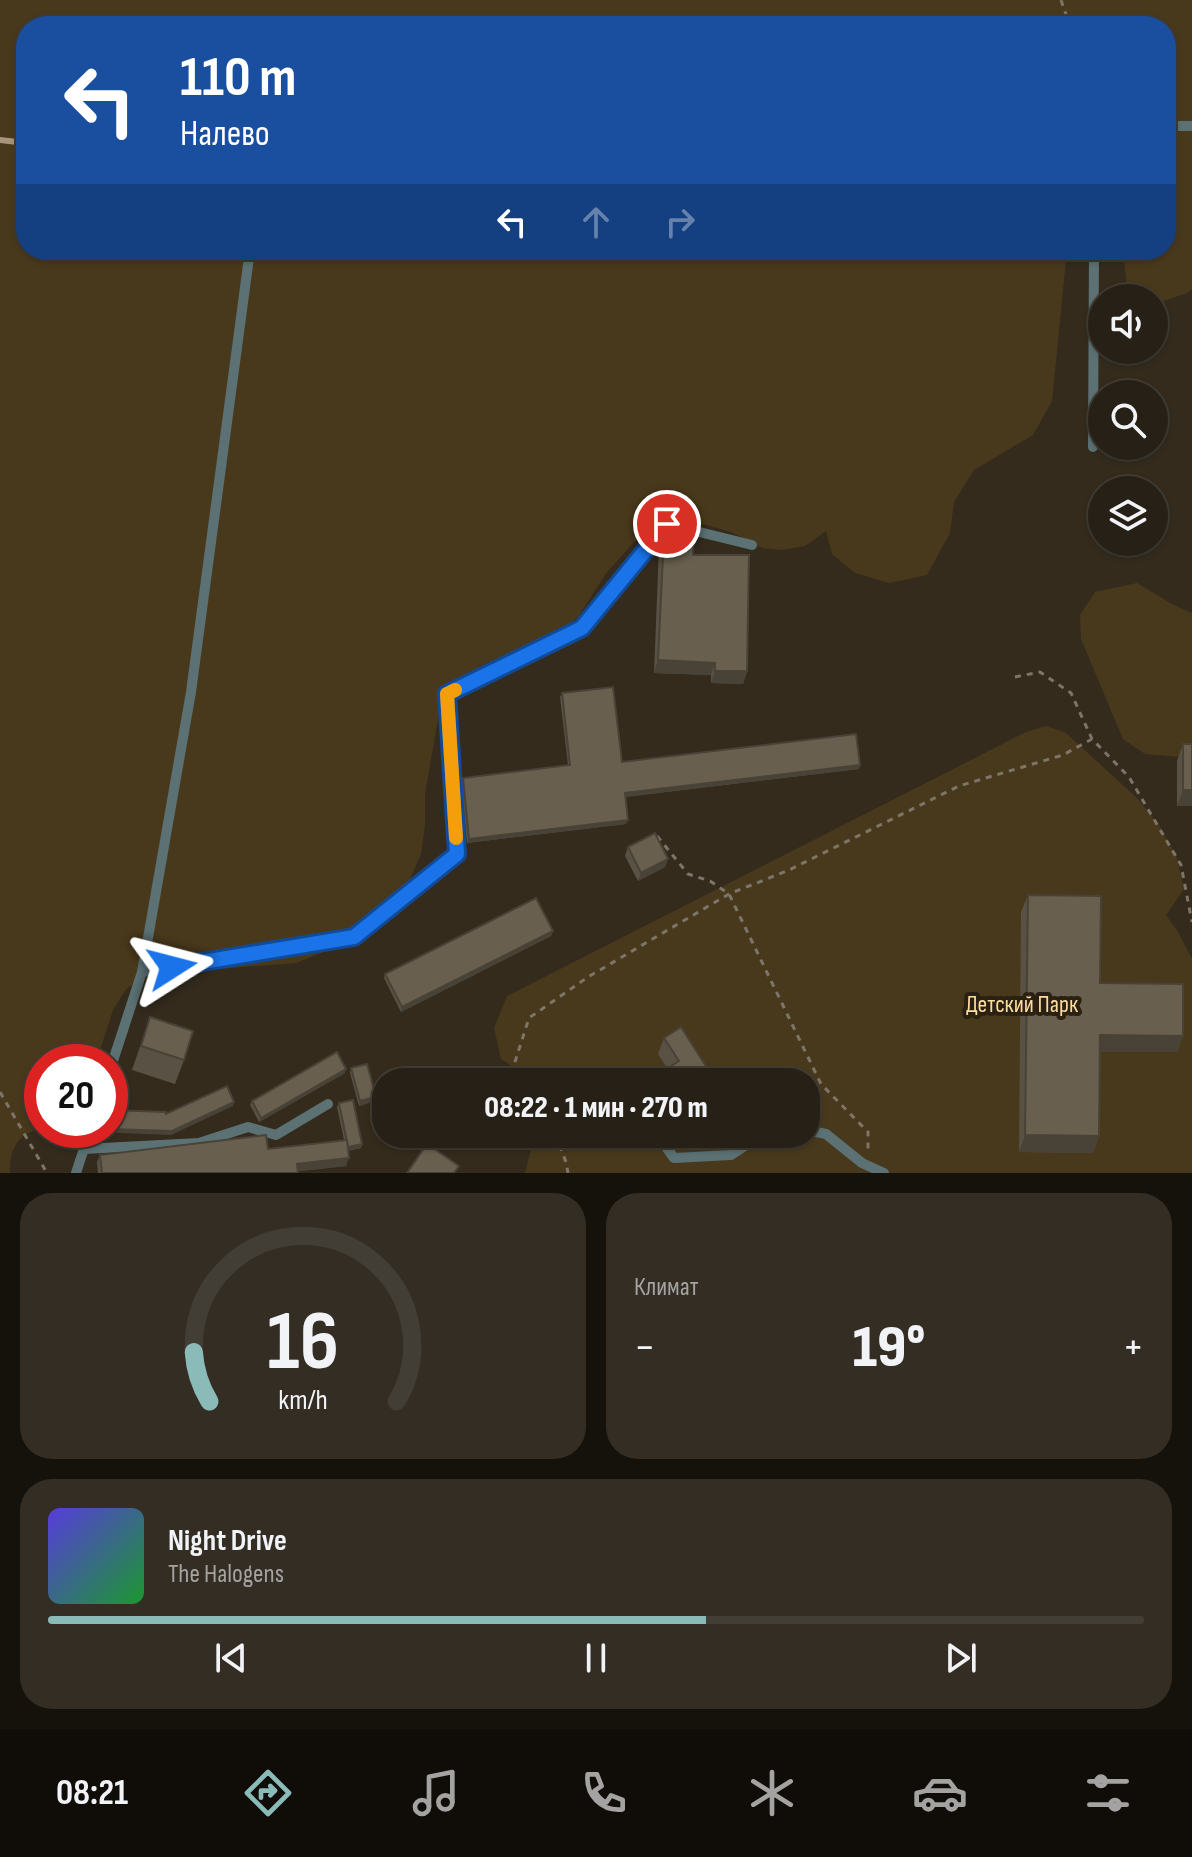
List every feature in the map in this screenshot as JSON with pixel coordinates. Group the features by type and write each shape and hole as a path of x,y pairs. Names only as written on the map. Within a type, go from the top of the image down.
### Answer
{"lane":[{"path":"118,1044 142,972 191,692 249,260"},
{"path":"1093,380 1094,260"},
{"path":"142,972 354,937 457,854 447,694 582,628 667,524 752,545"},
{"path":"76,1173 84,1149 199,1143 248,1127 276,1135 328,1104"},
{"path":"820,1133 826,1134 862,1163 884,1173"},
{"path":"667,1148 674,1158 731,1155 741,1148"}],"path":[{"path":"1015,677 1040,672 1071,693 1092,739 1129,777 1181,865 1192,922"},
{"path":"513,1068 529,1018 588,977 729,894 789,870 959,786 1063,755 1092,739"},
{"path":"657,836 688,874 710,881 729,894 821,1084 868,1132 869,1149 862,1163"},
{"path":"0,1092 47,1173"},
{"path":"560,1148 568,1173"}],"green space":[{"path":"0,0 1192,0 1192,289 1168,300 1168,284 1127,284 1124,260 1176,260 1176,16 16,16 16,260 1066,260 1052,401 1033,435 974,470 954,502 950,533 927,575 889,583 855,573 832,554 826,531 805,546 782,550 763,548 731,532 699,523 668,521 637,539 607,572 578,617 559,633 539,646 489,662 467,674 442,696 425,794 421,854 408,884 385,912 354,940 296,963 151,974 126,989 113,1010 102,1044 24,1044 24,1136 13,1150 10,1173 0,1173"},
{"path":"1137,583 1192,613 1192,758 1145,754 1123,739 1081,639 1080,615 1095,592"},
{"name":"Детский Парк","path":"1046,726 1066,733 1138,799 1159,825 1176,855 1184,889 1166,915 1192,959 1192,1173 525,1173 531,1148 820,1148 820,1068 514,1068 501,1059 494,1028 507,996 1026,732"}],"building":[{"path":"664,534 694,536 693,555 749,555 747,671 715,671 715,663 658,660"},
{"path":"613,687 622,762 856,734 860,765 625,793 628,820 469,839 463,778 570,765 562,693"},
{"path":"1183,744 1192,744 1192,790 1183,790"},
{"path":"655,833 668,859 641,873 628,847"},
{"path":"1028,895 1101,896 1100,983 1183,984 1183,1036 1100,1035 1099,1136 1025,1135"},
{"path":"536,898 553,931 402,1007 385,974"},
{"path":"150,1017 193,1031 184,1060 141,1046"},
{"path":"681,1027 707,1068 668,1068 679,1061 664,1038"},
{"path":"337,1052 346,1069 261,1118 252,1101"},
{"path":"367,1064 372,1098 360,1101 351,1068"},
{"path":"227,1086 234,1102 172,1131 128,1130 128,1111 166,1114"},
{"path":"353,1100 362,1144 348,1147 339,1103"},
{"path":"266,1135 268,1149 347,1140 349,1158 297,1164 298,1173 102,1173 100,1155"},
{"path":"424,1148 433,1148 459,1166 454,1173 407,1173"}],"waterway":[{"path":"0,140 16,142"}],"slow traffic":[{"path":"455,690 447,694 456,838"}],"route":[{"path":"172,967 354,937 457,854 447,694 582,628 667,524"}]}
